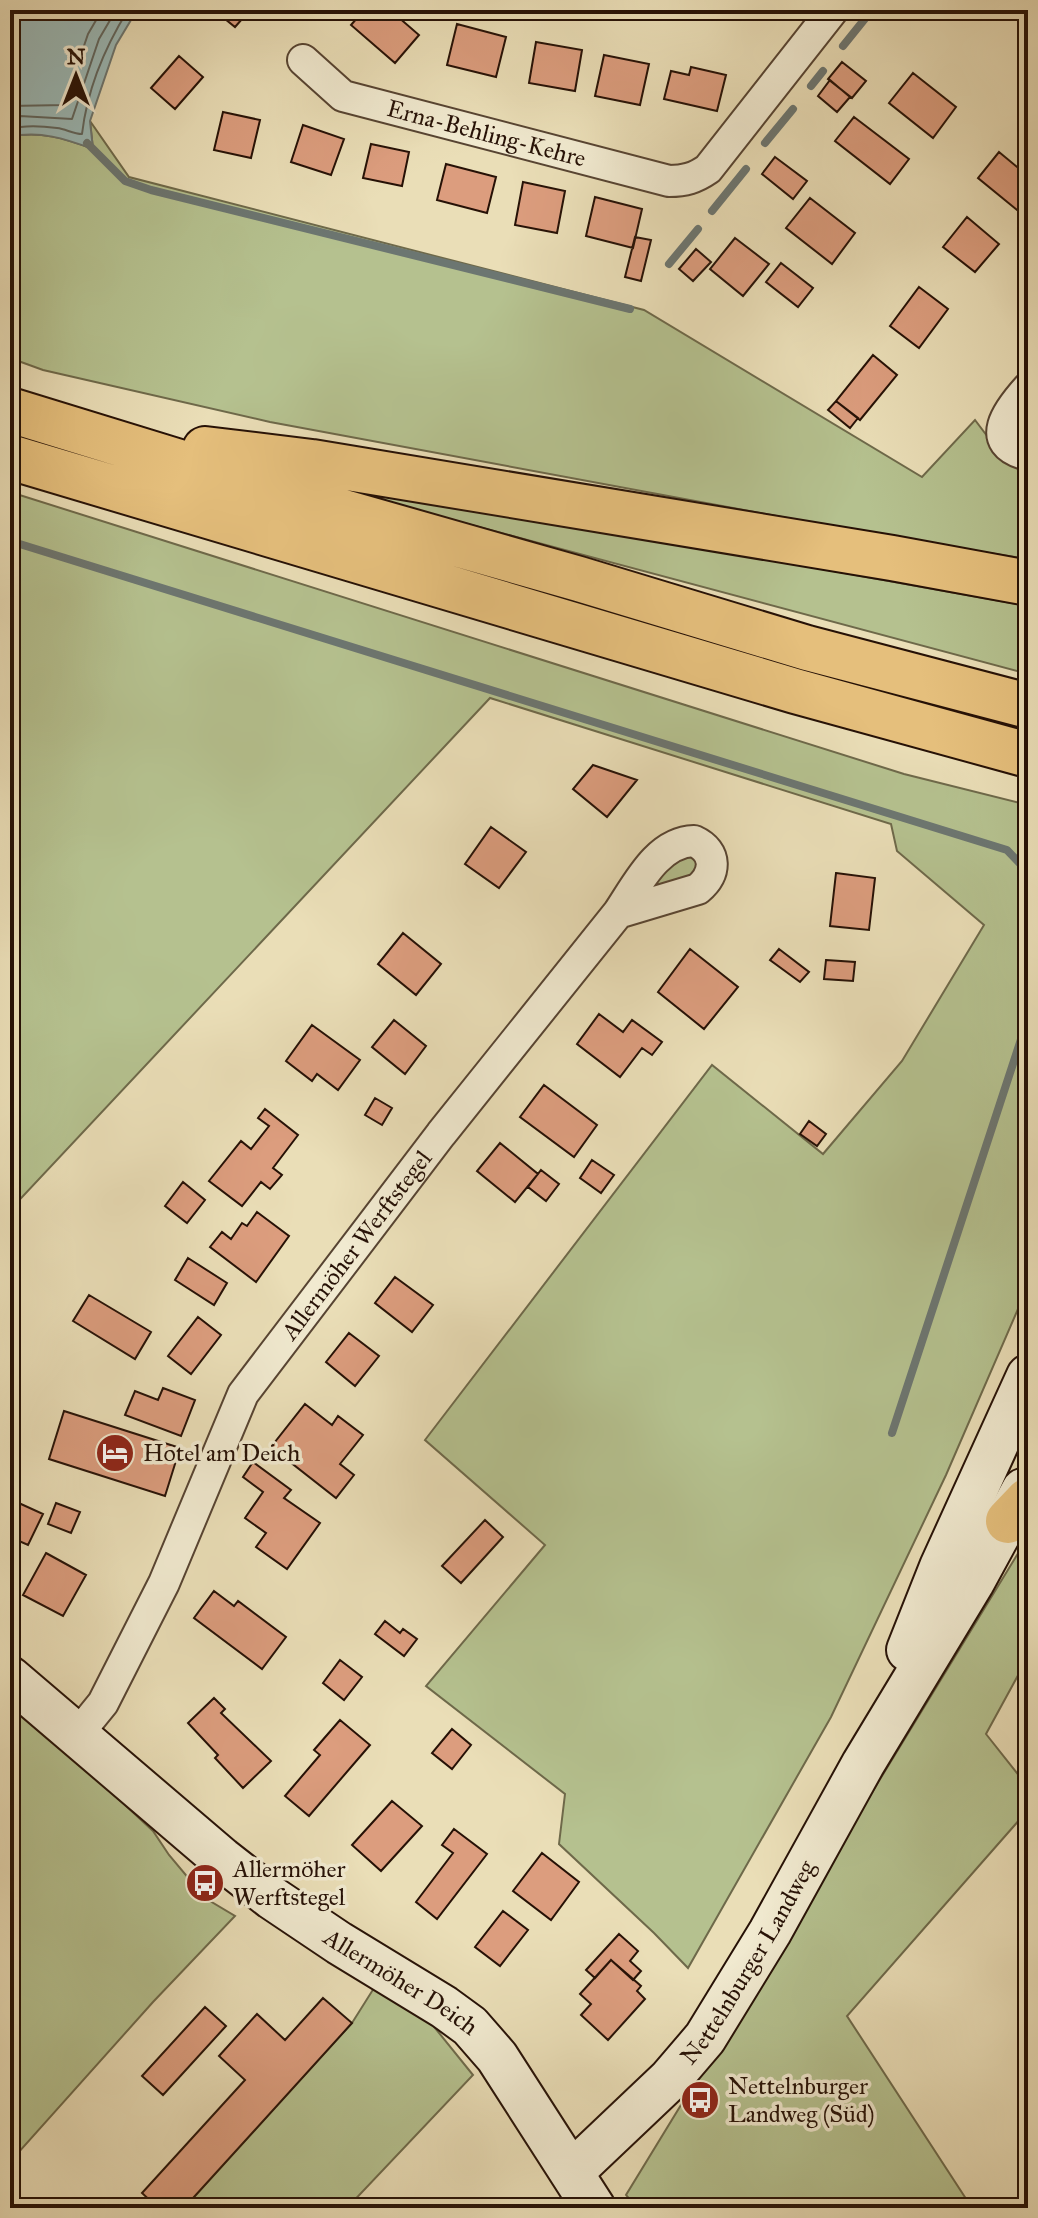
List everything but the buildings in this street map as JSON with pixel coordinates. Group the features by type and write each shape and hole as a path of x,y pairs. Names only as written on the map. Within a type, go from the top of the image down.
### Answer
{"highway":[{"path":"10,410 807,648 1028,706"},
{"path":"86,434 312,462 1028,583"},
{"path":"10,457 781,687 1028,755"}],"street":[{"name":"Erna-Behling-Kehre","path":"303,60 343,96 669,181 683,181 697,177 708,169 833,10"},
{"path":"1028,388 1009,409 1003,420 1003,432 1007,443 1015,451 1028,455"},
{"name":"Allermöher Werftstegel","path":"77,1735 103,1703 164,1583 243,1394 441,1134 618,913"},
{"name":"Nettelnburger Landweg","path":"863,1764 941,1567 1028,1376"},
{"name":"Nettelnburger Landweg","path":"572,2172 670,2079 705,2038 770,1932 863,1764 1018,1510 1028,1481"},
{"name":"Allermöher Deich","path":"10,1678 272,1898 470,2026 497,2057 594,2208"}],"green space":[{"path":"90,121 129,177 644,310 922,477 975,420 1003,457 1028,472 1028,559 900,539 270,422 43,370 10,358 10,137 42,135 93,149"},
{"path":"354,485 1028,606 1028,674 352,493"},
{"path":"10,492 904,774 1028,805 1028,1286 946,1475 831,1717 688,1968 559,1844 565,1794 426,1686 545,1545 425,1440 712,1065 823,1154 902,1061 984,925 897,851 891,824 490,698 10,1210"},
{"path":"679,854 698,858 697,873 648,894 668,863"},
{"path":"1028,1537 1028,1657 986,1734 1028,1787 1028,1810 847,2016 972,2208 637,2208 626,2195"},
{"path":"10,1698 153,1831 205,1898 235,1916 153,2002 10,2162"},
{"path":"374,1988 431,2023 473,2075 347,2208 184,2208 352,2023"}],"water":[{"path":"10,10 137,10 116,45 90,121 93,149 42,135 10,137"}],"waterway":[{"path":"843,46 872,10"},
{"path":"811,86 823,71"},
{"path":"765,143 793,109"},
{"path":"87,143 125,181 151,190 630,309"},
{"path":"712,211 746,169"},
{"path":"669,264 698,229"},
{"path":"10,541 1007,850 1028,872"},
{"path":"892,1433 1028,1018"}],"place":[{"name":"Hotel am Deich","path":"115,1453"},
{"name":"Allermöher Werftstegel","path":"205,1883"},
{"name":"Nettelnburger Landweg (Süd)","path":"700,2100"}]}
